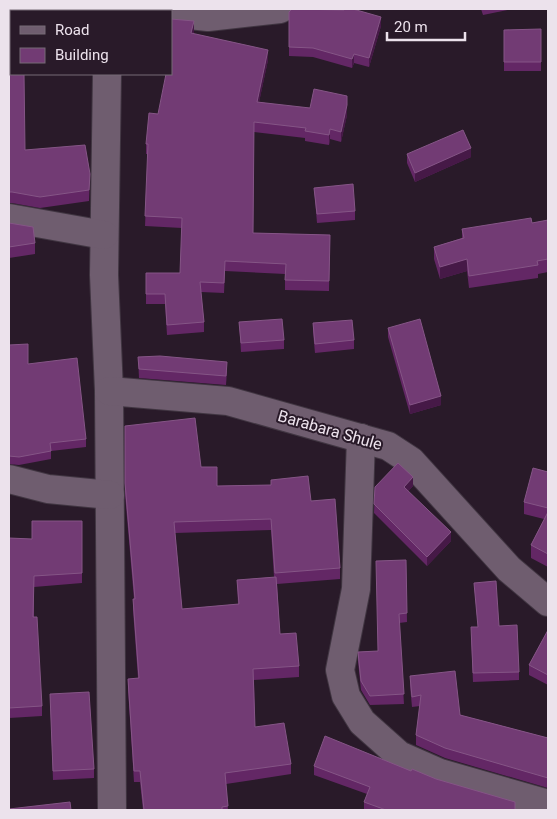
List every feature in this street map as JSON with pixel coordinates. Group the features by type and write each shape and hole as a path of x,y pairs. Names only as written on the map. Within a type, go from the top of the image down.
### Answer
{"street":[{"path":"172,13 208,17 280,9"},
{"path":"107,75 104,235 109,390 112,810"},
{"path":"9,218 104,235"},
{"name":"Barabara Shule","path":"109,390 228,401 388,446 411,461 510,569 548,602"},
{"path":"361,438 356,589 340,670 346,696 362,722 399,755 440,773 548,804"},
{"path":"9,479 48,489 110,495"}],"building":[{"path":"292,9 353,9 381,17 369,58 354,54 352,59 313,48 289,47 289,12"},
{"path":"172,19 194,21 191,33 268,50 257,102 310,108 314,89 347,96 341,132 330,129 329,135 305,131 306,128 254,122 253,233 330,235 329,281 285,280 286,264 225,261 224,283 200,282 204,322 167,325 165,294 146,294 146,273 180,273 182,218 145,216 148,144 146,144 149,113 158,114 166,75 172,75"},
{"path":"541,29 541,62 504,62 504,30"},
{"path":"10,58 10,75 24,75 25,150 85,145 90,174 89,190 40,197 9,192"},
{"path":"463,130 471,148 415,173 407,154"},
{"path":"353,184 355,211 317,214 314,188"},
{"path":"531,218 532,223 548,220 548,259 537,261 538,265 469,276 467,259 440,267 434,247 464,238 462,229"},
{"path":"9,223 33,227 35,243 9,247"},
{"path":"282,319 284,340 241,343 239,322"},
{"path":"420,319 441,396 410,405 388,328"},
{"path":"352,320 354,340 315,344 313,323"},
{"path":"28,344 28,364 77,358 86,439 50,443 51,451 19,457 9,456 9,345"},
{"path":"160,356 227,362 226,376 139,369 138,357"},
{"path":"195,418 201,467 217,467 217,486 271,485 271,480 308,476 311,501 335,499 340,568 275,573 271,519 174,522 182,609 239,604 237,580 276,577 280,634 296,633 299,666 253,669 255,727 284,723 291,764 225,773 228,806 222,807 222,810 144,810 140,771 134,771 128,679 139,678 133,599 135,599 125,483 125,426"},
{"path":"398,463 413,477 404,487 451,532 427,557 374,504 375,487"},
{"path":"533,468 548,472 548,508 524,502"},
{"path":"548,512 548,554 531,545"},
{"path":"32,521 82,521 82,573 34,576 33,617 37,617 42,706 9,708 9,538 32,539"},
{"path":"406,560 407,613 399,614 404,694 370,696 361,681 358,652 378,651 376,561"},
{"path":"496,581 499,626 517,625 519,672 473,673 471,627 478,627 474,583"},
{"path":"548,630 548,675 529,665"},
{"path":"455,671 460,715 548,738 548,778 445,748 416,735 421,695 412,697 410,676"},
{"path":"89,692 94,769 53,771 50,694"},
{"path":"325,736 411,771 412,769 436,779 515,802 515,810 386,810 364,802 370,787 314,766"},
{"path":"70,802 71,810 9,810 9,809"}]}
